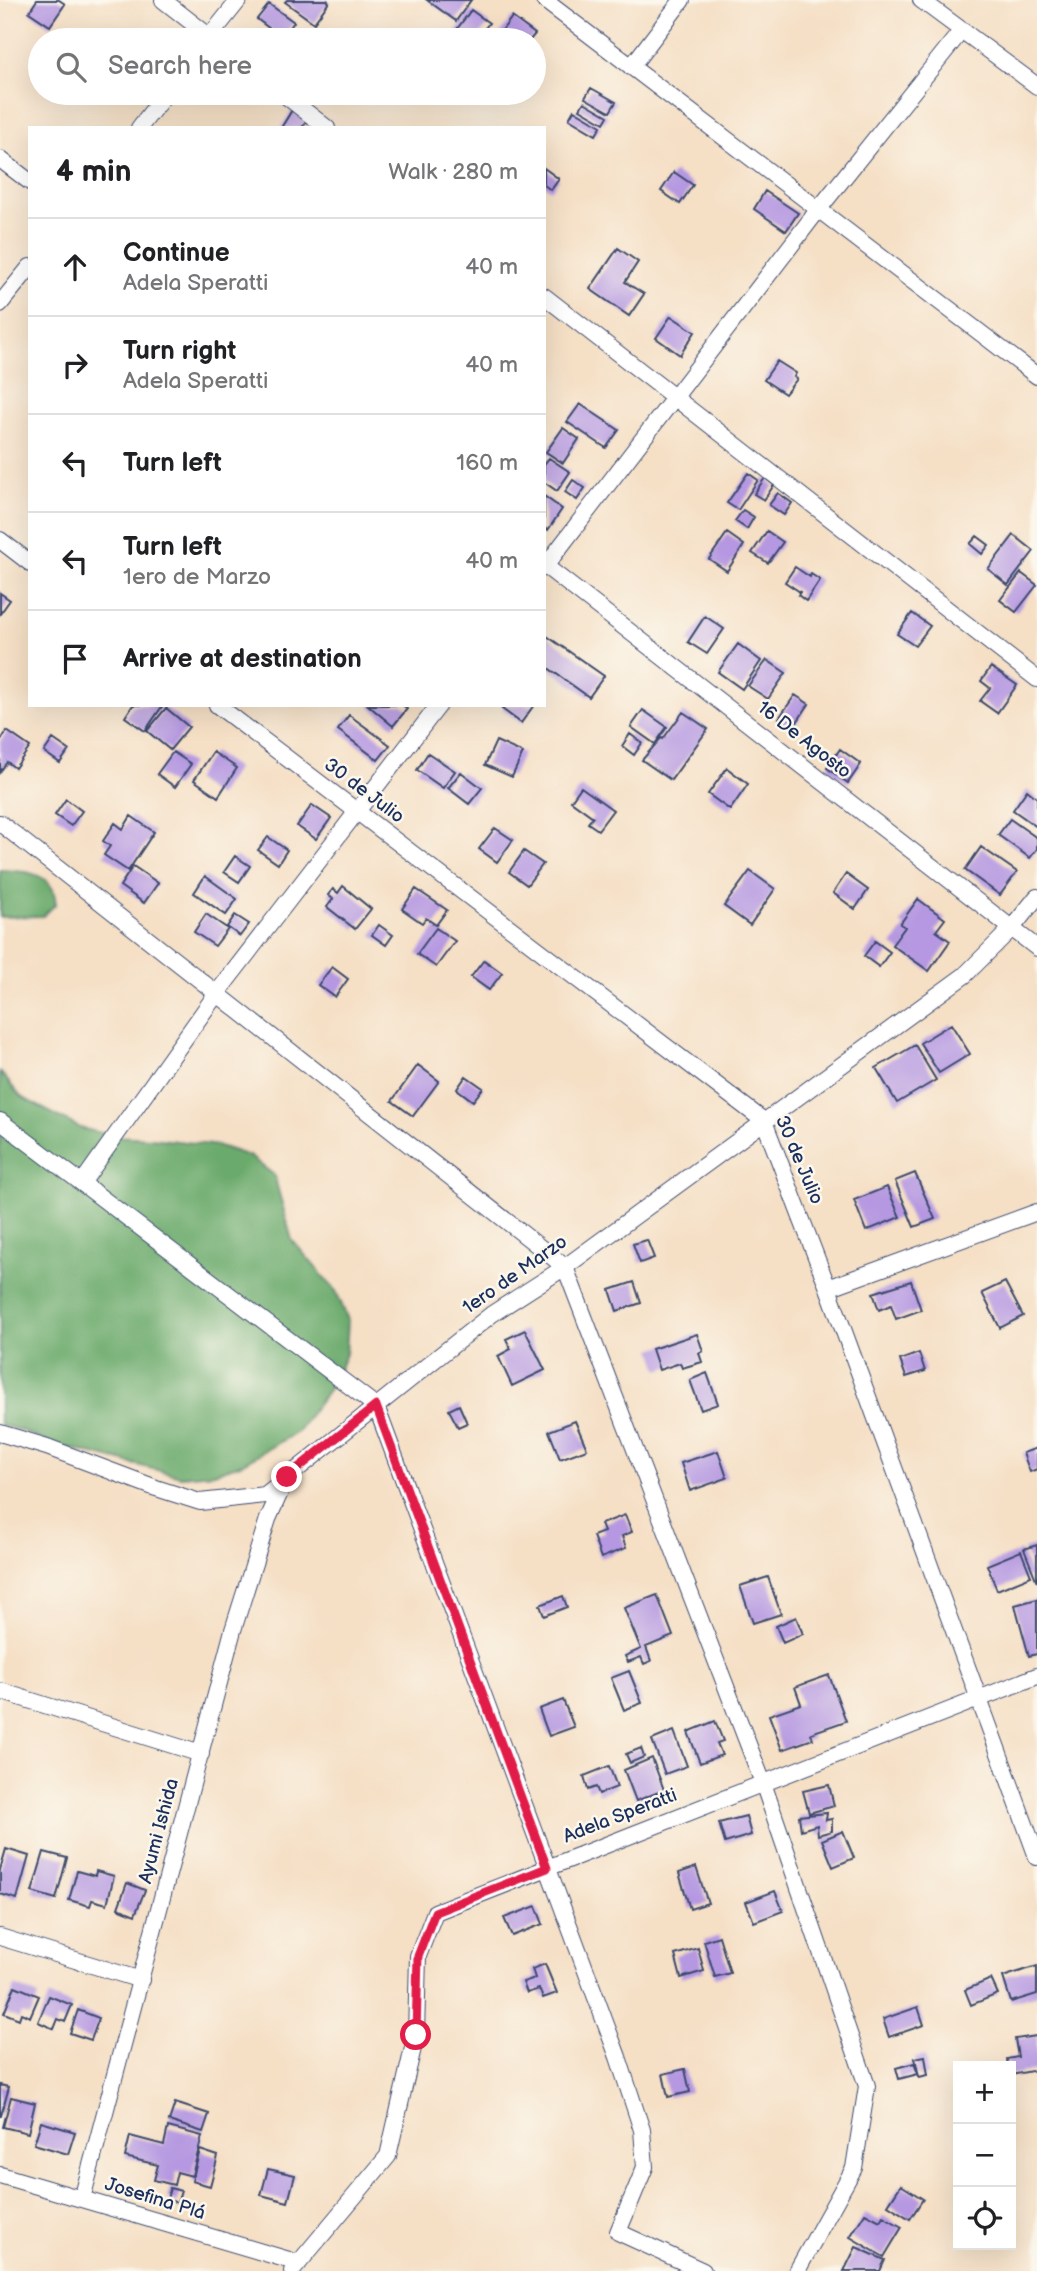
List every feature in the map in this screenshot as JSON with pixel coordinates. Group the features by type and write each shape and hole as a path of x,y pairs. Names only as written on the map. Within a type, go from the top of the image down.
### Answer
{"street":[{"path":"163,0 197,28"},
{"path":"218,28 239,0"},
{"path":"544,0 1037,376"},
{"path":"631,66 682,0"},
{"path":"921,0 1037,86"},
{"path":"546,565 818,209 962,30"},
{"path":"141,126 157,105"},
{"path":"297,105 324,126"},
{"path":"0,159 28,180"},
{"path":"0,303 28,269"},
{"path":"546,298 1037,679"},
{"path":"0,540 28,561"},
{"name":"16 De Agosto","path":"546,567 1037,948"},
{"name":"30 de Julio","path":"220,707 764,1121 1037,1857"},
{"path":"82,1183 216,993 437,707"},
{"path":"0,823 565,1267 763,1783 867,2086 854,2168 797,2271"},
{"path":"1012,928 1037,897"},
{"name":"1ero de Marzo","path":"0,1433 200,1502 265,1495 492,1314 565,1267 965,975 1012,928"},
{"path":"0,1121 376,1406 618,2057 642,2130 645,2167 618,2232 703,2271"},
{"path":"828,1288 1037,1212"},
{"name":"Ayumi Ishida","path":"82,2199 233,1630 268,1519 287,1477"},
{"name":"Adela Speratti","path":"295,2267 388,2155 416,2035 418,1956 435,1912 1037,1676"},
{"path":"0,1691 201,1754"},
{"path":"0,1937 141,1980"},
{"name":"Josefina Plá","path":"0,2175 295,2267"}],"green space":[{"path":"0,870 29,873 42,878 53,890 56,904 43,916 0,917"},
{"path":"0,1072 21,1097 80,1128 114,1136 219,1146 249,1156 274,1175 292,1240 336,1291 348,1320 346,1354 333,1383 297,1432 243,1463 214,1473 181,1476 49,1443 20,1430 0,1425"}],"building":[{"path":"37,0 59,0 65,4 50,26 29,12"},
{"path":"427,0 471,0 456,21"},
{"path":"285,2 329,2 314,23"},
{"path":"269,4 294,22 290,28 269,28 257,19"},
{"path":"471,10 489,23 485,28 458,28"},
{"path":"512,17 527,28 504,28"},
{"path":"591,88 616,102 610,112 585,98"},
{"path":"584,102 608,116 604,123 580,109"},
{"path":"292,110 307,120 303,126 282,126"},
{"path":"574,110 601,126 596,135 569,119"},
{"path":"546,169 559,179 551,190 546,186"},
{"path":"674,172 693,185 680,204 661,191"},
{"path":"765,191 798,213 786,231 754,209"},
{"path":"618,248 638,262 625,282 644,294 629,316 590,289"},
{"path":"671,316 695,332 680,355 656,338"},
{"path":"777,361 796,373 794,377 797,379 785,394 764,380"},
{"path":"580,404 619,430 606,448 567,422"},
{"path":"563,428 579,439 563,463 546,452"},
{"path":"549,458 570,472 557,491 546,483 546,462"},
{"path":"748,473 758,480 738,510 727,503"},
{"path":"765,478 774,485 764,500 754,494"},
{"path":"573,480 585,488 577,500 565,492"},
{"path":"778,493 792,503 784,515 769,505"},
{"path":"546,497 562,509 548,530 546,529"},
{"path":"743,510 754,517 747,529 735,521"},
{"path":"767,531 783,542 768,563 752,553"},
{"path":"727,533 744,545 727,571 709,559"},
{"path":"1014,535 1034,551 1008,585 988,569"},
{"path":"977,536 989,545 982,554 970,544"},
{"path":"795,567 820,580 806,601 798,595 800,592 785,582"},
{"path":"1021,573 1037,585 1016,612 1000,600"},
{"path":"0,593 10,600 0,614"},
{"path":"912,613 930,626 915,646 897,634"},
{"path":"705,616 724,629 707,654 688,642"},
{"path":"546,635 604,676 589,697 546,666"},
{"path":"738,644 761,661 742,689 718,672"},
{"path":"767,660 786,673 768,699 748,686"},
{"path":"991,667 1017,685 997,713 980,701 990,688 981,681"},
{"path":"795,695 809,704 793,728 779,718"},
{"path":"132,707 162,707 145,731 125,717"},
{"path":"370,707 405,707 407,709 393,726"},
{"path":"504,707 533,707 521,723 502,709"},
{"path":"166,708 189,727 170,750 147,731"},
{"path":"643,710 667,727 655,744 631,727"},
{"path":"683,712 708,729 671,780 642,760 661,738 663,739"},
{"path":"349,715 390,745 378,760 338,730"},
{"path":"7,731 30,747 15,768 7,762 0,772 0,742"},
{"path":"630,734 642,743 634,755 622,746"},
{"path":"53,739 69,750 60,763 44,752"},
{"path":"496,741 523,753 512,777 485,765"},
{"path":"840,749 861,764 848,783 827,768"},
{"path":"173,752 191,764 175,787 157,774"},
{"path":"213,752 237,768 218,797 194,780"},
{"path":"428,753 455,771 443,788 417,770"},
{"path":"727,768 748,784 730,810 708,794"},
{"path":"461,772 482,788 469,804 448,788"},
{"path":"581,787 613,810 598,830 588,823 593,817 571,801"},
{"path":"1027,790 1037,798 1037,827 1013,810"},
{"path":"66,799 82,811 71,826 55,815"},
{"path":"312,805 331,818 316,839 297,826"},
{"path":"131,816 154,832 128,871 104,855 110,846 103,841 115,823 123,829"},
{"path":"1010,819 1037,838 1037,849 1030,858 998,835"},
{"path":"495,828 513,840 497,862 479,849"},
{"path":"268,837 287,850 278,864 258,850"},
{"path":"981,847 1017,872 1000,895 965,870"},
{"path":"524,851 543,864 527,885 509,872"},
{"path":"235,856 250,866 239,882 224,872"},
{"path":"133,866 158,883 144,903 120,886"},
{"path":"750,871 775,889 750,925 724,906"},
{"path":"846,874 868,890 855,909 833,893"},
{"path":"205,876 237,899 226,915 194,893"},
{"path":"343,886 371,909 355,929 327,907 333,899 328,895 333,889 338,893"},
{"path":"416,889 447,910 436,925 426,918 422,923 402,909"},
{"path":"918,899 945,919 936,931 950,941 929,971 892,945 905,927 900,924"},
{"path":"206,914 228,929 215,946 194,932"},
{"path":"235,915 249,924 240,936 227,927"},
{"path":"379,925 393,935 386,945 372,935"},
{"path":"436,928 455,941 436,967 417,954"},
{"path":"875,941 890,952 879,967 864,956"},
{"path":"484,960 502,973 489,990 471,977"},
{"path":"332,967 348,979 335,997 318,985"},
{"path":"951,1024 970,1054 939,1073 920,1043"},
{"path":"915,1045 936,1080 897,1103 876,1068"},
{"path":"418,1065 439,1081 413,1116 392,1101"},
{"path":"466,1076 483,1088 473,1101 457,1089"},
{"path":"915,1173 935,1219 914,1227 895,1181"},
{"path":"887,1187 900,1217 866,1231 854,1200"},
{"path":"647,1240 654,1258 640,1263 633,1244"},
{"path":"911,1281 921,1310 896,1319 891,1305 879,1310 873,1293"},
{"path":"634,1282 641,1303 617,1311 610,1290"},
{"path":"1005,1282 1023,1316 1000,1328 982,1293"},
{"path":"525,1330 545,1370 512,1386 498,1356 511,1349 506,1339"},
{"path":"697,1334 703,1351 699,1353 702,1362 682,1368 680,1363 659,1370 652,1349"},
{"path":"919,1353 925,1371 906,1377 900,1360"},
{"path":"707,1373 718,1404 701,1410 690,1380"},
{"path":"459,1405 467,1423 458,1427 449,1410"},
{"path":"575,1421 587,1449 560,1459 549,1431"},
{"path":"1037,1448 1037,1469 1030,1472 1023,1453"},
{"path":"718,1451 727,1478 690,1491 681,1463"},
{"path":"625,1515 632,1532 622,1536 626,1548 601,1558 593,1536 604,1532 601,1524"},
{"path":"1037,1545 1037,1582 1024,1549"},
{"path":"1021,1551 1031,1576 997,1590 987,1565"},
{"path":"768,1577 781,1614 753,1623 740,1586"},
{"path":"657,1595 673,1636 646,1647 651,1661 644,1664 641,1657 628,1662 625,1656 641,1649 624,1608"},
{"path":"563,1596 567,1607 544,1616 540,1605"},
{"path":"1037,1599 1037,1654 1029,1656 1015,1605"},
{"path":"796,1617 803,1634 783,1643 776,1626"},
{"path":"629,1671 642,1703 624,1710 611,1678"},
{"path":"829,1675 846,1721 811,1733 813,1739 782,1750 769,1715 801,1704 795,1687"},
{"path":"563,1700 574,1727 549,1736 539,1709"},
{"path":"715,1721 723,1741 717,1743 722,1755 700,1763 688,1732"},
{"path":"674,1731 687,1766 665,1774 652,1740"},
{"path":"641,1748 644,1757 630,1763 626,1754"},
{"path":"652,1758 664,1790 636,1801 624,1770"},
{"path":"609,1766 617,1787 599,1794 596,1787 588,1790 584,1776"},
{"path":"829,1785 834,1806 809,1813 803,1791"},
{"path":"827,1813 826,1820 832,1819 832,1831 818,1835 817,1825 801,1830 799,1816"},
{"path":"746,1816 751,1835 725,1843 719,1823"},
{"path":"843,1831 854,1858 833,1867 822,1840"},
{"path":"6,1849 29,1856 17,1899 0,1894 0,1870"},
{"path":"44,1852 67,1858 56,1899 32,1892"},
{"path":"696,1867 708,1903 690,1909 679,1873"},
{"path":"77,1871 95,1876 96,1871 114,1876 107,1904 92,1900 90,1906 69,1900"},
{"path":"127,1883 145,1890 135,1915 118,1908"},
{"path":"775,1891 783,1911 754,1922 746,1902"},
{"path":"536,1906 543,1924 512,1936 504,1918"},
{"path":"719,1936 730,1973 715,1977 704,1941"},
{"path":"698,1948 704,1971 681,1978 675,1955"},
{"path":"545,1964 557,1993 543,1998 539,1989 527,1993 523,1982 535,1978 532,1969"},
{"path":"1037,1966 1037,1994 1011,2002 1003,1977"},
{"path":"991,1979 998,1994 971,2005 965,1990"},
{"path":"15,1986 39,1996 30,2017 21,2013 19,2019 4,2013"},
{"path":"49,1996 72,2005 65,2022 58,2019 54,2029 38,2022"},
{"path":"918,2007 924,2025 889,2037 883,2019"},
{"path":"78,2010 99,2018 91,2040 70,2033"},
{"path":"1037,2036 1037,2070 1016,2074 1016,2061 1007,2059 1018,2057 1015,2039"},
{"path":"925,2056 928,2075 919,2077 915,2058"},
{"path":"914,2063 918,2074 899,2079 896,2068"},
{"path":"685,2069 690,2092 668,2097 663,2074"},
{"path":"0,2085 9,2087 1,2116 0,2116"},
{"path":"11,2097 35,2103 28,2133 3,2127"},
{"path":"175,2103 209,2114 203,2132 169,2121"},
{"path":"41,2122 75,2132 68,2154 34,2144"},
{"path":"168,2127 202,2136 192,2176 177,2172 174,2185 154,2180 158,2165 125,2157 130,2136 164,2145"},
{"path":"200,2150 218,2156 210,2186 192,2181"},
{"path":"268,2169 295,2175 288,2202 261,2195"},
{"path":"901,2185 923,2199 910,2219 888,2205"},
{"path":"170,2188 181,2191 177,2203 167,2199"},
{"path":"865,2213 880,2221 883,2216 902,2227 884,2257 850,2237"},
{"path":"856,2247 885,2260 880,2271 844,2271"}],"route":[{"path":"287,1477 376,1406 547,1868 435,1912 418,1956 416,2035"}]}
